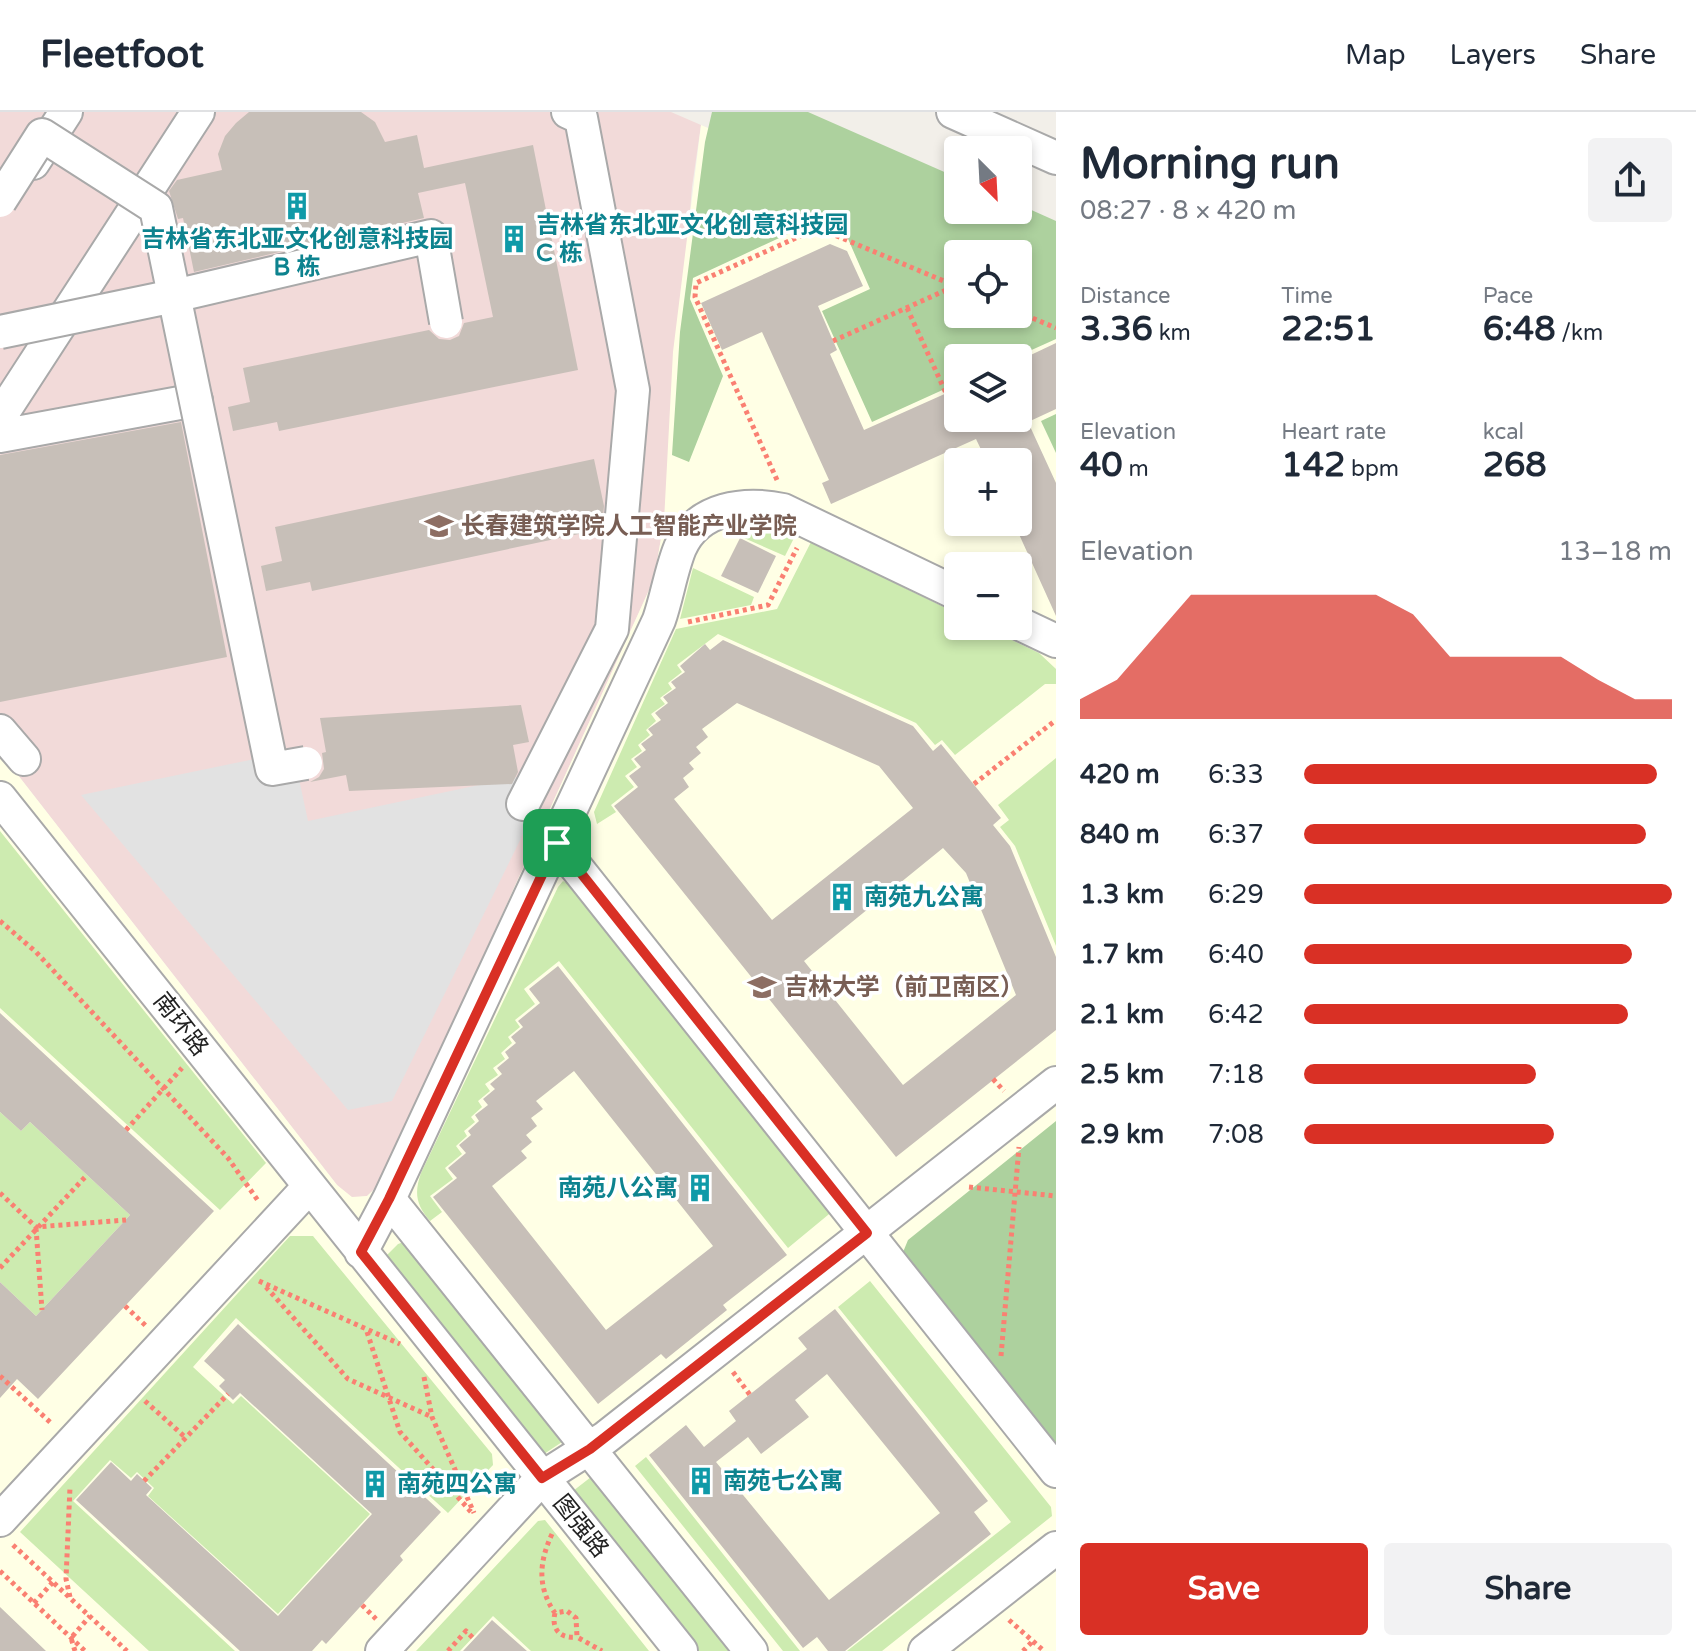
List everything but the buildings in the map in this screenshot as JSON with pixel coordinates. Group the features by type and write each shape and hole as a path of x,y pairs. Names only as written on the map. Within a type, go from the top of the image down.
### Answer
{"street":[{"path":"0,214 66,112"},
{"path":"0,416 198,112"},
{"path":"523,804 612,629 633,390 581,118 568,112"},
{"path":"953,112 1056,158"},
{"path":"0,201 42,135 156,208 262,747 272,769 306,763"},
{"path":"0,416 139,195"},
{"path":"0,332 174,296 431,236 446,322"},
{"path":"0,436 196,400"},
{"path":"361,1252 557,843 659,620 680,550 690,531 732,508 756,505 783,510 944,587"},
{"path":"1032,630 1056,641"},
{"path":"0,731 24,759"},
{"name":"南环路","path":"0,798 361,1252"},
{"path":"557,843 1056,1471"},
{"path":"381,1637 542,1478 590,1449 1056,1083"},
{"path":"3,1529 309,1187"},
{"path":"389,1199 751,1651"},
{"name":"图强路","path":"361,1252 681,1651"},
{"path":"925,1651 1056,1548"}],"path":[{"path":"777,480 695,297 696,283 818,228 944,281"},
{"path":"833,341 944,292"},
{"path":"907,308 944,389"},
{"path":"1032,318 1056,328"},
{"path":"686,622 768,605 809,523"},
{"path":"974,784 1056,720"},
{"path":"0,921 36,952 228,1158 260,1204"},
{"path":"126,1130 201,1049"},
{"path":"1001,1365 1020,1137"},
{"path":"0,1268 87,1175"},
{"path":"957,1186 1056,1196"},
{"path":"0,1193 36,1227 42,1310"},
{"path":"36,1227 126,1220"},
{"path":"255,1279 405,1346"},
{"path":"263,1283 348,1379 432,1417"},
{"path":"125,1306 147,1326"},
{"path":"366,1331 400,1432 476,1517 432,1417 421,1364"},
{"path":"730,1368 750,1395"},
{"path":"0,1376 55,1427"},
{"path":"144,1481 228,1394"},
{"path":"138,1395 186,1438"},
{"path":"70,1598 66,1579 71,1482"},
{"path":"556,1526 544,1552 540,1581 555,1613 553,1621 556,1630 602,1651"},
{"path":"3,1529 53,1582 127,1651"},
{"path":"0,1571 85,1651"},
{"path":"34,1603 53,1582"},
{"path":"362,1605 381,1637"},
{"path":"555,1613 567,1611 576,1618 577,1637"},
{"path":"71,1638 90,1616"},
{"path":"1006,1617 1044,1651"},
{"path":"448,1651 466,1631 474,1639"},
{"path":"71,1638 75,1651"},
{"path":"1023,1651 1033,1641"}],"shaded area":[{"path":"0,112 671,112 701,125 692,187 664,521 654,579 380,1184 367,1196 352,1198 337,1185 0,752"},
{"name":"吉林大学（前卫南区）","path":"701,125 971,240 944,240 944,328 1032,328 1032,300 1056,276 1056,1651 0,1651 0,752 337,1185 352,1197 367,1196 380,1184 654,579 664,521 673,352"},
{"path":"293,751 308,821 555,769 392,1101 348,1110 81,795"}],"green space":[{"path":"712,112 808,112 944,172 944,224 1032,224 1032,210 1056,221 1056,339 1032,350 1032,344 944,344 944,389 872,422 822,311 870,289 845,232 818,220 693,278 690,299 723,376 689,462 672,455 680,332 705,142"},
{"path":"1056,414 1056,453 1041,421"},
{"path":"740,521 774,524 796,534 785,556 719,527"},
{"path":"811,542 944,607 944,640 1012,640 1039,653 1056,669 1056,684 1045,684 955,755 942,740 935,745 916,723 718,634 677,665 682,672 668,683 672,689 660,698 665,704 651,714 656,721 646,730 650,735 638,745 642,751 631,759 637,767 625,776 634,787 611,805 616,812 597,824 594,812 676,629 777,609"},
{"path":"693,568 754,597 751,605 680,619"},
{"path":"1056,758 1056,946 1015,846 1000,827 1009,820 998,805"},
{"path":"0,831 266,1163 220,1210 0,1008"},
{"path":"563,881 573,886 834,1210 788,1248 559,961 524,989 535,1004 515,1020 520,1027 508,1037 512,1043 501,1053 505,1059 493,1068 498,1075 485,1084 490,1091 478,1101 482,1107 471,1117 475,1122 464,1131 467,1136 456,1146 462,1154 445,1168 453,1179 430,1196 442,1212 430,1221 422,1210 417,1193 421,1173"},
{"path":"0,1112 21,1131 30,1122 130,1215 36,1316 0,1282"},
{"path":"1056,1121 1056,1450 901,1257 908,1240"},
{"path":"290,1236 313,1236 492,1454 493,1465 448,1513 236,1318 193,1367 233,1404 241,1396 370,1514 278,1614 148,1496 154,1488 137,1472 131,1478 110,1460 73,1501 235,1651 149,1651 20,1532"},
{"path":"407,1241 560,1433 562,1442 544,1454 387,1262 387,1255 398,1244"},
{"path":"870,1281 1051,1507 1052,1516 882,1651 847,1651 1011,1522 838,1307"},
{"path":"646,1457 800,1651 783,1651 635,1466"},
{"path":"596,1476 736,1651 698,1651 572,1496 573,1491"},
{"path":"545,1520 649,1651 531,1651 493,1616 460,1651 416,1651 538,1521"}],"place":[{"name":"吉林省东北亚文化创意科技园 B 栋","path":"297,206"},
{"name":"吉林省东北亚文化创意科技园 C 栋","path":"514,239"},
{"name":"长春建筑学院人工智能产业学院","path":"439,526"},
{"name":"南苑九公寓","path":"842,897"},
{"name":"吉林大学（前卫南区）","path":"762,987"},
{"name":"南苑八公寓","path":"700,1188"},
{"name":"南苑七公寓","path":"701,1481"},
{"name":"南苑四公寓","path":"375,1484"}],"route":[{"path":"557,843 867,1233 590,1449 542,1478 361,1252 557,843"}]}
